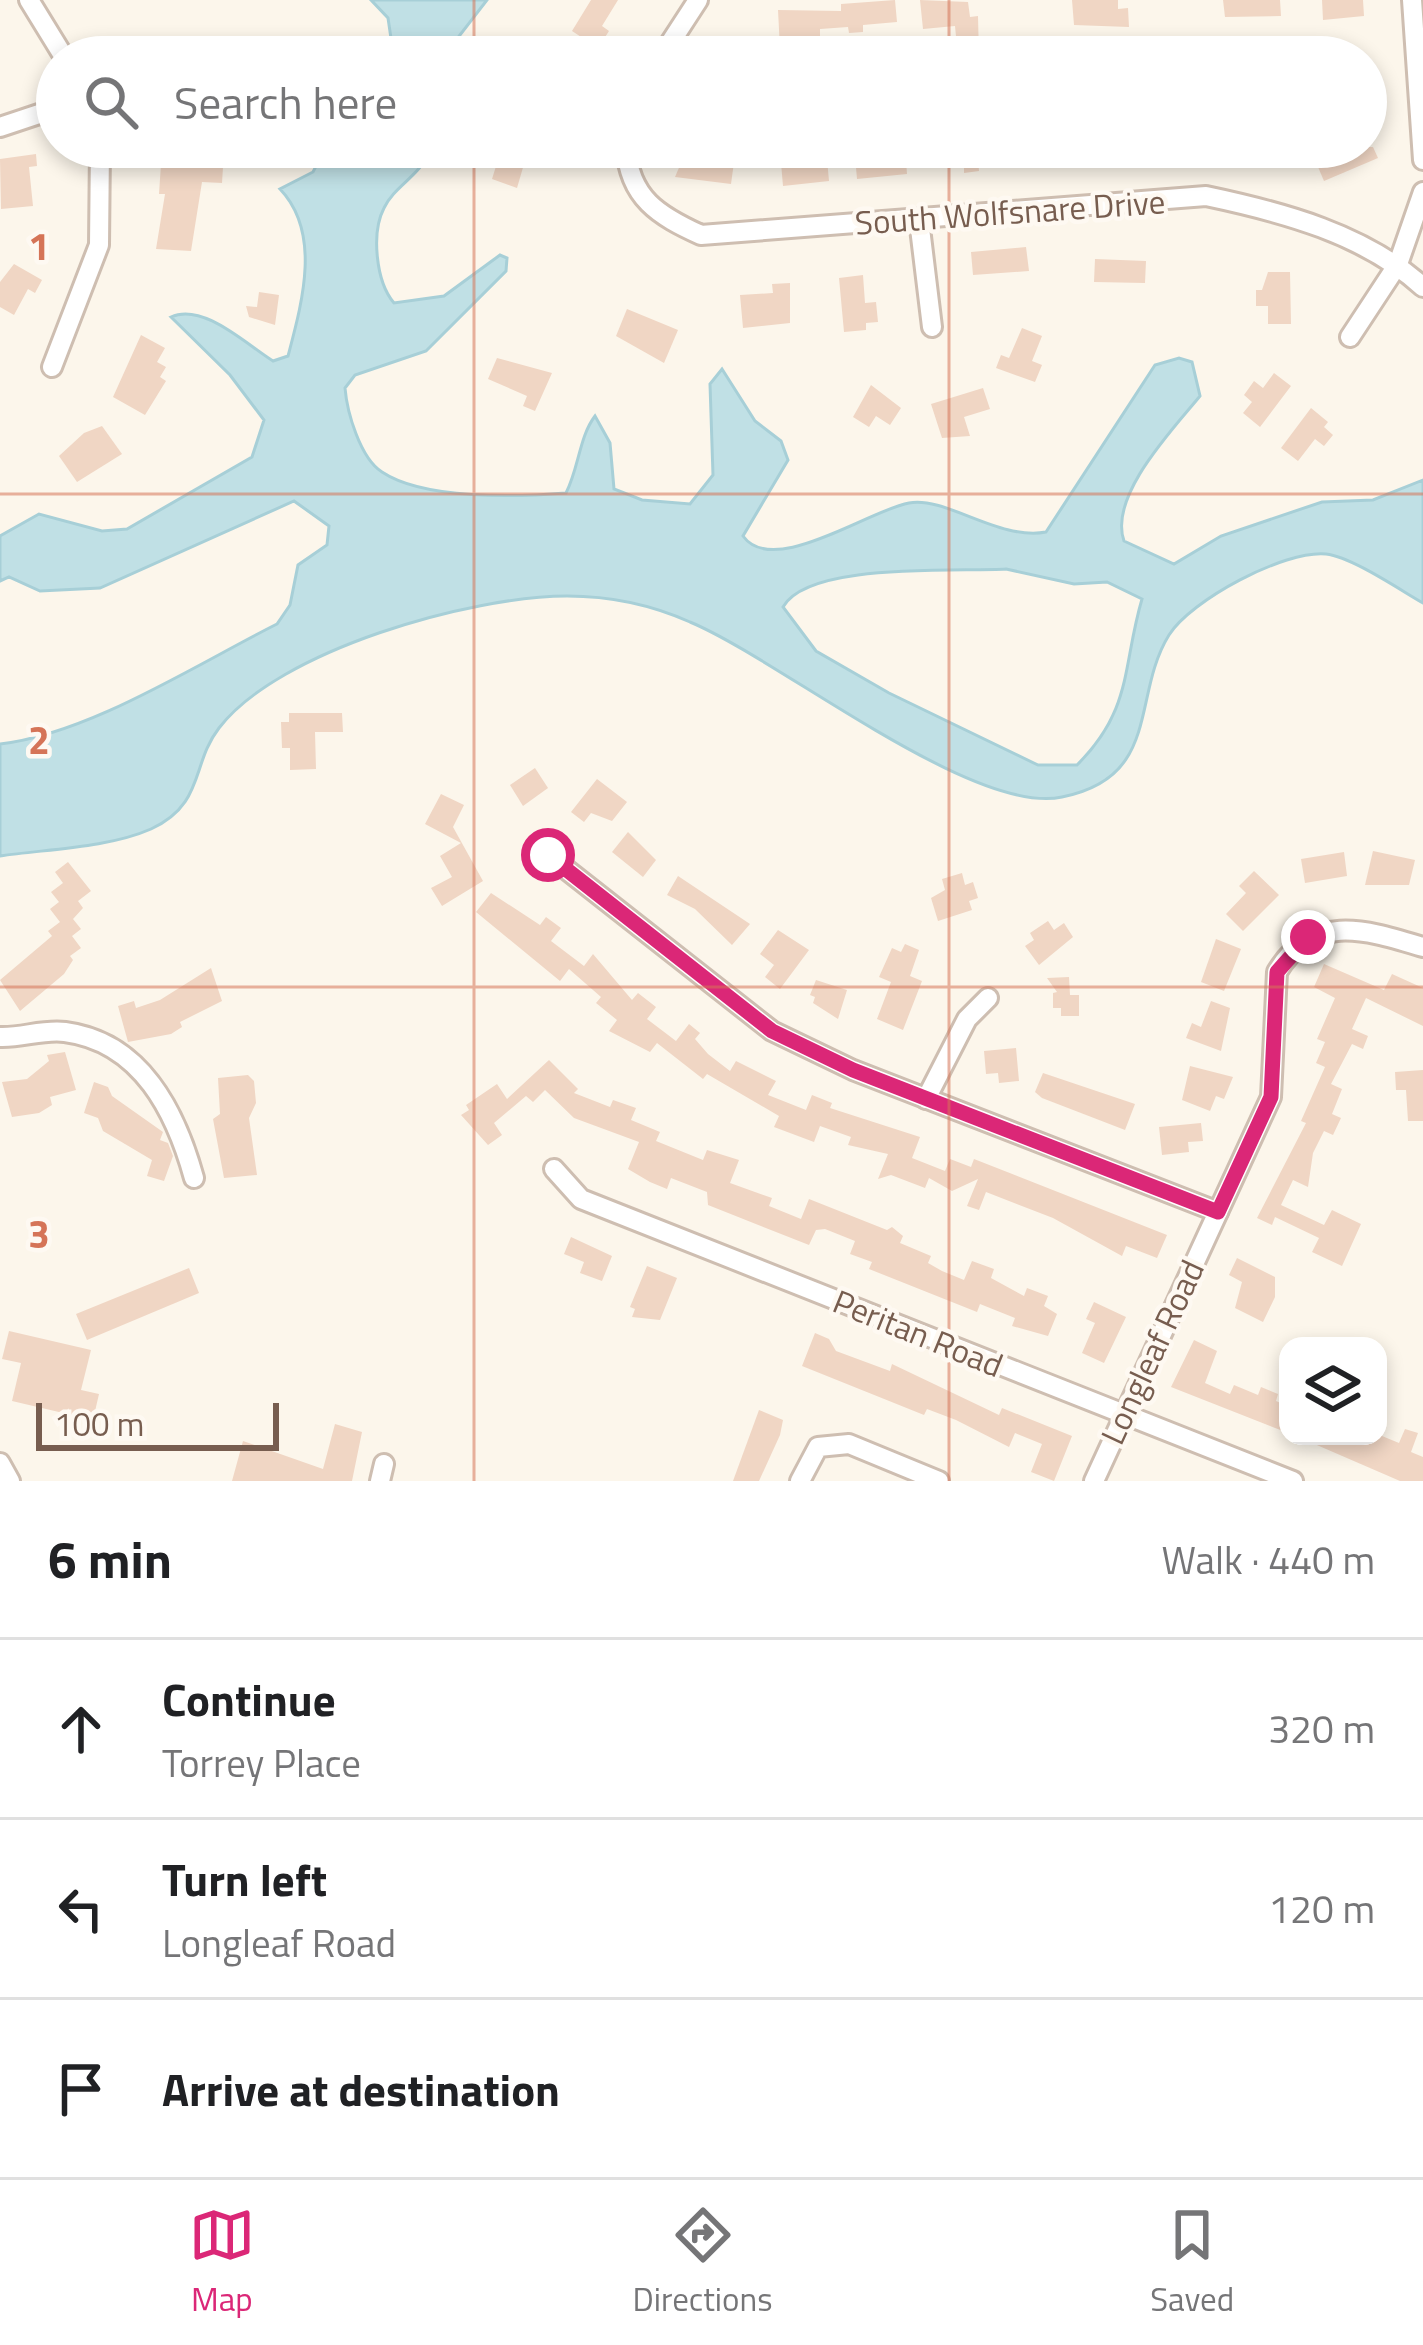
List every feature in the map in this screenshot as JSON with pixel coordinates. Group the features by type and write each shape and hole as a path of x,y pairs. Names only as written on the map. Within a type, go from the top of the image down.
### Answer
{"street":[{"path":"29,0 51,36"},
{"path":"675,36 698,0"},
{"path":"1412,0 1423,160"},
{"path":"0,127 36,115"},
{"path":"52,367 99,245 100,168"},
{"name":"South Wolfsnare Drive","path":"629,168 655,214 701,235 1206,196 1286,213 1398,264 1423,287"},
{"path":"1350,337 1398,264 1423,193"},
{"path":"919,220 932,327"},
{"path":"548,855 772,1031 926,1099 1218,1212"},
{"name":"Longleaf Road","path":"1094,1481 1271,1097 1277,972 1287,955 1308,937 1354,927 1423,947"},
{"path":"926,1099 967,1018 988,998"},
{"path":"0,1037 69,1033 121,1057 171,1109 194,1178"},
{"name":"Peritan Road","path":"554,1168 581,1199 1293,1481"},
{"path":"800,1481 818,1448 838,1442 939,1481"},
{"path":"0,1463 10,1481"}],"water":[{"path":"371,0 487,0 459,36 391,36 388,18"},
{"path":"315,168 419,168 389,200 380,218 379,270 394,303 444,296 500,255 507,258 506,271 426,351 355,375 345,388 361,446 374,465 400,481 471,494 566,493 595,416 610,443 614,489 642,500 690,504 713,475 710,384 722,369 755,421 781,441 788,460 743,536 757,547 798,546 909,503 939,506 1010,530 1046,532 1155,365 1179,358 1192,362 1200,396 1134,484 1125,504 1124,541 1174,564 1221,536 1322,502 1373,500 1423,480 1423,603 1362,567 1326,554 1287,560 1240,580 1197,607 1169,635 1139,731 1116,772 1094,787 1062,797 1024,796 979,783 929,760 728,641 661,611 582,596 481,606 380,633 285,674 247,700 219,728 189,796 151,829 97,844 0,856 0,744 34,738 106,712 277,624 290,605 298,565 327,545 329,526 294,501 100,588 40,591 9,577 0,581 0,536 39,514 102,531 127,529 252,457 264,420 230,375 171,317 197,315 224,327 273,361 288,356 303,291 305,247 293,207 280,189","holes":["1006,569 1074,584 1107,582 1142,599 1117,706 1095,745 1077,765 1038,765 889,693 816,651 783,607 821,582 885,572"]}],"building":[{"path":"591,0 618,0 602,26 609,31 606,36 580,36 572,31"},
{"path":"895,0 897,22 863,25 863,32 849,33 848,27 820,29 820,36 779,36 778,10 841,11 841,4"},
{"path":"920,0 968,2 970,17 978,16 978,36 956,36 955,26 923,29"},
{"path":"1072,0 1118,0 1118,9 1128,8 1129,27 1074,25"},
{"path":"1223,0 1280,0 1281,16 1225,17"},
{"path":"1322,0 1363,0 1364,16 1323,20"},
{"path":"36,154 36,166 29,167 33,206 1,209 0,159"},
{"path":"161,168 223,168 222,183 202,182 191,251 156,249 165,194 159,194"},
{"path":"495,168 523,168 517,188 492,179"},
{"path":"679,168 733,168 731,184 675,177"},
{"path":"781,168 828,168 829,181 783,186"},
{"path":"856,168 907,168 907,174 857,179"},
{"path":"1318,168 1355,168 1324,181"},
{"path":"1026,247 1029,271 973,275 971,252"},
{"path":"1095,259 1146,261 1145,283 1094,282"},
{"path":"14,264 42,280 35,293 28,289 14,315 0,307 0,282"},
{"path":"1268,272 1290,272 1291,324 1268,324 1268,306 1256,306 1256,290 1262,290"},
{"path":"863,275 865,303 876,302 878,322 866,323 866,330 844,332 839,278"},
{"path":"790,283 790,323 743,328 740,295 773,293 772,284"},
{"path":"259,292 279,295 275,325 249,317 246,306 257,307"},
{"path":"627,309 678,330 664,363 616,336"},
{"path":"1022,328 1042,336 1032,361 1042,365 1035,382 996,368 1001,355 1009,358"},
{"path":"141,335 165,348 157,362 166,367 160,377 166,381 145,415 113,397"},
{"path":"497,358 552,373 535,411 523,406 527,396 488,379"},
{"path":"1274,373 1291,386 1260,427 1243,413 1252,402 1244,395 1254,381 1263,388"},
{"path":"871,385 901,408 890,425 876,416 869,427 853,417"},
{"path":"983,388 990,409 964,417 970,436 942,438 931,404"},
{"path":"1311,408 1328,422 1324,427 1333,435 1324,446 1315,439 1298,461 1281,448"},
{"path":"102,426 122,454 77,482 59,456 84,433"},
{"path":"289,713 342,713 343,732 315,732 316,769 290,770 290,748 282,748 281,722 289,722"},
{"path":"535,768 548,788 523,806 510,785"},
{"path":"597,779 627,802 612,821 591,813 584,822 571,812"},
{"path":"441,794 464,805 453,827 483,881 442,906 431,888 452,877 440,856 461,843 425,824"},
{"path":"628,832 656,860 643,877 612,852"},
{"path":"1373,851 1415,860 1409,885 1365,885"},
{"path":"1344,852 1347,876 1305,883 1301,859"},
{"path":"68,862 91,891 78,901 83,908 73,919 81,929 72,936 81,948 70,956 73,960 64,974 20,1011 0,980 52,936 48,931 60,922 50,909 59,902 51,892 63,883 55,872"},
{"path":"1254,871 1279,895 1243,931 1226,914 1246,893 1239,886"},
{"path":"962,873 965,885 973,882 978,898 969,901 972,910 938,921 931,898 945,890 942,879"},
{"path":"678,876 750,924 732,945 695,909 667,895"},
{"path":"491,893 540,925 546,917 561,928 551,941 584,966 593,954 632,1000 638,993 656,1007 647,1019 676,1041 689,1024 700,1033 695,1039 708,1054 730,1071 736,1061 776,1081 768,1095 806,1110 812,1095 832,1103 830,1108 920,1137 912,1158 945,1171 950,1159 971,1167 974,1159 1167,1235 1157,1258 1126,1246 1122,1256 1053,1218 986,1192 979,1210 967,1206 978,1179 952,1191 929,1178 925,1188 891,1175 878,1179 888,1154 848,1145 851,1137 820,1126 814,1142 774,1127 779,1116 707,1074 703,1079 657,1043 650,1052 609,1031 617,1020 596,1003 601,997 569,969 560,981 476,912"},
{"path":"1048,921 1054,930 1064,923 1073,937 1039,965 1025,946 1034,940 1030,933"},
{"path":"778,930 809,950 780,989 765,977 774,965 760,954"},
{"path":"1216,939 1241,949 1224,991 1201,982"},
{"path":"905,944 919,950 910,976 922,981 903,1030 877,1019 891,982 879,977 892,948 901,952"},
{"path":"1324,964 1384,990 1392,974 1423,988 1423,1026 1366,998 1352,1029 1368,1036 1363,1049 1352,1044 1331,1084 1342,1089 1332,1114 1341,1118 1333,1135 1324,1131 1313,1153 1308,1187 1293,1180 1281,1205 1324,1225 1332,1210 1361,1224 1342,1266 1312,1252 1319,1238 1275,1217 1272,1225 1257,1218 1306,1123 1301,1121 1325,1067 1316,1063 1325,1042 1317,1039 1335,998 1314,987"},
{"path":"211,968 222,1001 180,1022 182,1027 171,1034 128,1042 118,1006 134,1001 136,1008 160,1000"},
{"path":"1069,977 1070,995 1079,995 1079,1016 1061,1016 1061,1008 1053,1008 1053,993 1057,992 1047,978"},
{"path":"816,980 847,990 838,1019 813,1003 815,997 810,995"},
{"path":"1211,1001 1230,1008 1221,1051 1186,1038 1192,1023 1201,1027"},
{"path":"1016,1048 1019,1081 999,1083 998,1073 986,1074 984,1051"},
{"path":"65,1052 76,1090 50,1097 52,1105 39,1113 12,1117 2,1082 27,1079 49,1061 47,1055"},
{"path":"549,1060 578,1089 574,1093 610,1107 613,1100 636,1108 631,1120 660,1132 656,1141 703,1160 707,1150 739,1160 730,1183 772,1198 769,1206 801,1219 809,1199 887,1230 892,1227 903,1236 900,1243 931,1256 928,1263 964,1280 972,1261 994,1269 991,1278 1024,1296 1027,1288 1048,1296 1044,1306 1057,1314 1048,1336 1012,1326 1015,1318 980,1304 977,1312 869,1269 872,1262 850,1254 855,1241 825,1229 816,1230 809,1245 708,1205 707,1192 671,1178 667,1189 650,1182 628,1169 639,1142 574,1118 545,1090 533,1102 526,1096 494,1123 502,1135 488,1145 461,1115 469,1110 466,1105 497,1084 507,1099"},
{"path":"1190,1066 1233,1077 1224,1099 1216,1096 1210,1111 1182,1100"},
{"path":"1423,1070 1423,1121 1408,1121 1406,1090 1396,1090 1395,1072"},
{"path":"1043,1073 1135,1104 1125,1130 1042,1098 1035,1092"},
{"path":"248,1075 254,1081 256,1103 249,1118 257,1175 224,1178 213,1119 220,1114 218,1078"},
{"path":"94,1082 108,1087 112,1096 163,1132 160,1140 168,1143 173,1156 164,1181 147,1176 152,1160 103,1131 98,1118 84,1113"},
{"path":"1201,1123 1203,1141 1188,1142 1189,1152 1162,1155 1159,1127"},
{"path":"571,1237 612,1256 602,1281 580,1273 584,1262 564,1254"},
{"path":"1237,1258 1275,1277 1275,1297 1263,1322 1235,1308 1242,1282 1229,1275"},
{"path":"647,1266 677,1278 660,1320 632,1317 635,1309 630,1307"},
{"path":"189,1268 199,1293 87,1340 76,1314"},
{"path":"1094,1302 1126,1317 1104,1363 1082,1353 1095,1323 1086,1319"},
{"path":"9,1331 91,1350 81,1390 99,1394 93,1420 12,1401 21,1363 2,1359"},
{"path":"815,1333 829,1339 836,1351 890,1371 892,1364 999,1415 1002,1408 1072,1436 1054,1481 1031,1472 1042,1444 1015,1433 1009,1447 956,1420 927,1409 924,1415 802,1366"},
{"path":"1194,1340 1217,1351 1205,1383 1230,1394 1234,1385 1258,1395 1261,1387 1278,1394 1279,1429 1171,1387"},
{"path":"759,1410 783,1420 780,1435 759,1481 733,1481"},
{"path":"335,1424 362,1432 352,1481 232,1481 243,1441 323,1469"},
{"path":"1405,1429 1418,1433 1411,1452 1423,1457 1423,1481 1400,1481 1317,1445 1387,1445 1387,1438 1399,1443"}],"route":[{"path":"548,855 590,893 772,1031 853,1070 1218,1212 1271,1097 1277,972 1287,955 1308,937"}]}
